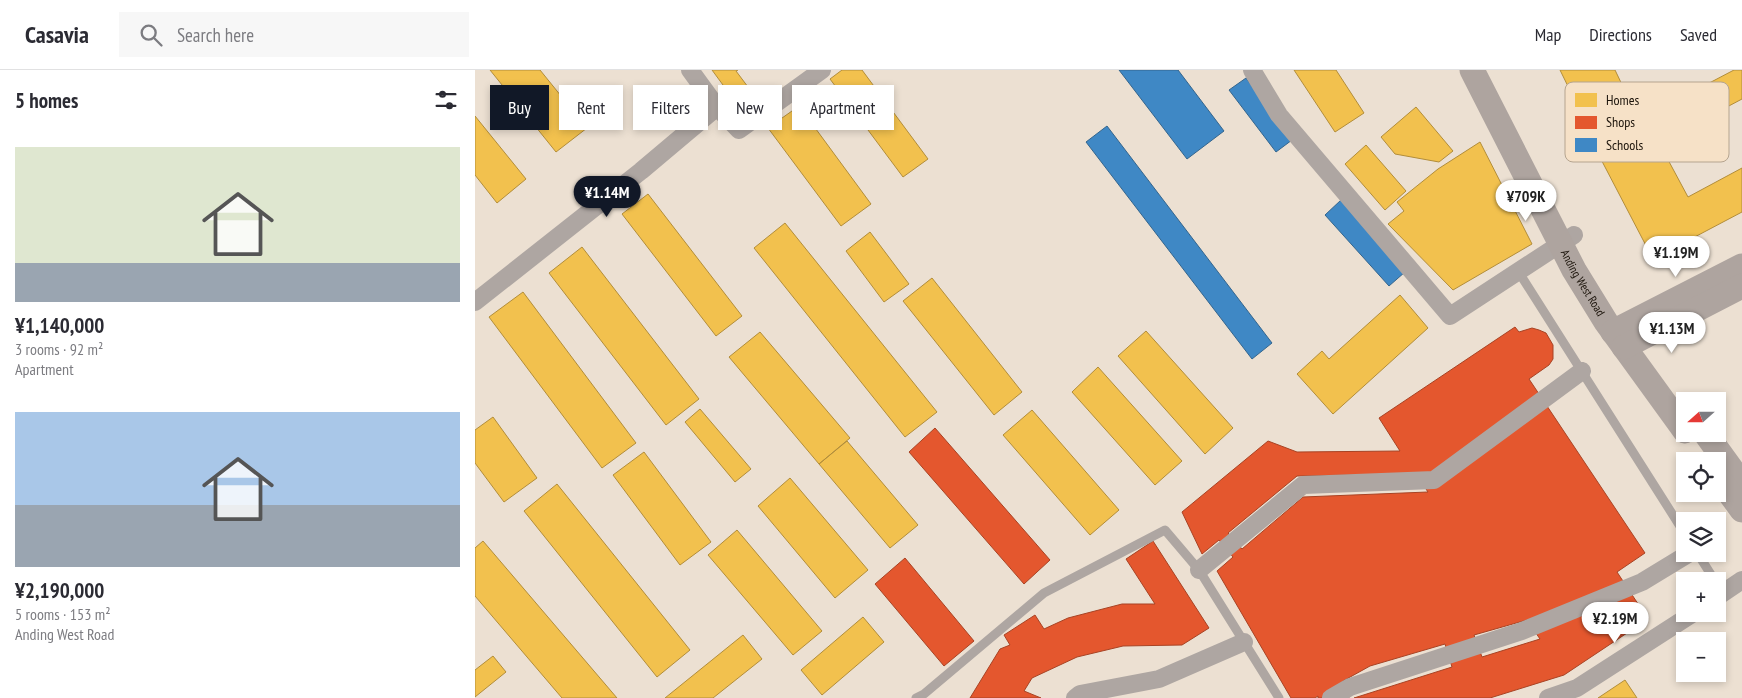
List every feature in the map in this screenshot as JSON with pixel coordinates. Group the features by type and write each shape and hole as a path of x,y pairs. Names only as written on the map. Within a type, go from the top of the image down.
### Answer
{"street":[{"path":"689,70 717,107 739,130 822,70"},
{"path":"1253,70 1279,115 1450,316 1567,239"},
{"name":"Anding West Road","path":"1473,70 1567,239 1588,262 1619,314 1625,336 1676,417"},
{"name":"Anding West Road","path":"1491,70 1567,239"},
{"path":"475,302 641,171 717,107"},
{"path":"1625,336 1742,266"},
{"path":"1625,336 1742,286"},
{"name":"Anding West Road","path":"1625,336 1676,395"},
{"path":"1199,570 1303,485 1434,480 1581,371"},
{"path":"1712,442 1742,484"},
{"path":"1726,488 1742,510"},
{"path":"1331,698 1350,687 1522,631 1643,582 1676,561"},
{"path":"1726,586 1742,580"},
{"path":"1548,698 1577,688 1680,622"},
{"path":"1075,698 1080,694 1159,679 1244,642"}],"lane":[{"path":"1518,271 1676,520"},
{"path":"916,698 924,694 1045,593 1165,530 1199,570 1279,698"}],"building: Homes":[{"path":"490,70 540,70 559,93 559,130 584,130 556,152 538,130 549,130 549,85 502,85"},
{"path":"712,70 738,70 736,71 746,85 723,85"},
{"path":"842,70 862,70 873,85 834,85 830,79"},
{"path":"1294,70 1336,70 1364,113 1335,132"},
{"path":"1560,70 1615,70 1621,82 1566,82"},
{"path":"1734,70 1742,70 1742,99 1729,106 1729,82 1711,82"},
{"path":"1416,107 1453,151 1439,162 1395,154 1381,137"},
{"path":"792,111 792,130 817,130 871,204 841,226 769,130 782,130 782,118"},
{"path":"894,113 928,159 903,177 868,130 894,130"},
{"path":"475,116 526,179 497,203 475,175"},
{"path":"1480,142 1532,244 1453,290 1388,224 1404,211 1397,202 1438,169"},
{"path":"1366,145 1406,191 1385,210 1345,164"},
{"path":"1602,162 1669,162 1688,197 1742,168 1742,212 1653,259"},
{"path":"648,194 742,316 716,336 622,214"},
{"path":"785,223 937,412 905,437 754,248"},
{"path":"870,232 909,284 884,302 846,251"},
{"path":"582,247 699,399 666,425 549,273"},
{"path":"932,278 1022,392 994,415 903,301"},
{"path":"523,292 636,443 602,468 489,317"},
{"path":"1400,295 1428,328 1333,414 1297,374 1322,351 1329,359"},
{"path":"1146,331 1233,428 1205,454 1118,356"},
{"path":"760,332 850,438 819,464 729,357"},
{"path":"1098,367 1182,461 1155,485 1072,392"},
{"path":"700,409 751,469 735,482 685,422"},
{"path":"1032,410 1119,510 1090,535 1003,435"},
{"path":"493,417 537,478 504,502 475,463 475,430"},
{"path":"847,441 918,525 890,548 819,464"},
{"path":"644,452 711,542 680,565 613,475"},
{"path":"790,478 868,570 835,598 758,506"},
{"path":"557,484 690,650 657,677 524,511"},
{"path":"737,530 822,631 793,655 708,555"},
{"path":"483,541 617,698 562,698 475,596 475,548"},
{"path":"863,617 884,642 822,695 801,670"},
{"path":"743,635 762,659 713,698 665,698"},
{"path":"493,656 506,672 475,697 475,670"},
{"path":"1625,680 1637,698 1598,698"}],"building: Shops":[{"path":"1515,327 1519,332 1532,328 1546,333 1553,345 1553,359 1549,365 1529,379 1645,553 1617,572 1648,619 1564,675 1490,698 1354,698 1452,667 1445,644 1370,666 1343,681 1349,698 1318,698 1318,696 1315,698 1291,698 1217,571 1233,557 1219,540 1202,554 1182,512 1268,441 1297,452 1400,451 1379,418","holes":["1416,474 1428,492 1303,497 1242,549 1228,533 1297,476","1527,620 1540,639 1482,657 1474,635"]},
{"path":"935,428 1050,560 1024,584 909,452"},
{"path":"1153,541 1209,628 1182,645 1123,646 1077,657 1032,678 1024,691 1041,698 970,698 1000,649 1010,645 1004,635 1035,615 1044,629 1068,618 1122,604 1155,604 1126,559"},
{"path":"905,558 974,641 944,666 875,584"}],"building: Schools":[{"path":"1119,70 1178,70 1224,131 1187,159"},
{"path":"1246,78 1292,140 1276,152 1229,90"},
{"path":"1107,126 1272,343 1252,359 1086,142"},
{"path":"1341,200 1405,272 1389,286 1325,215"}]}
